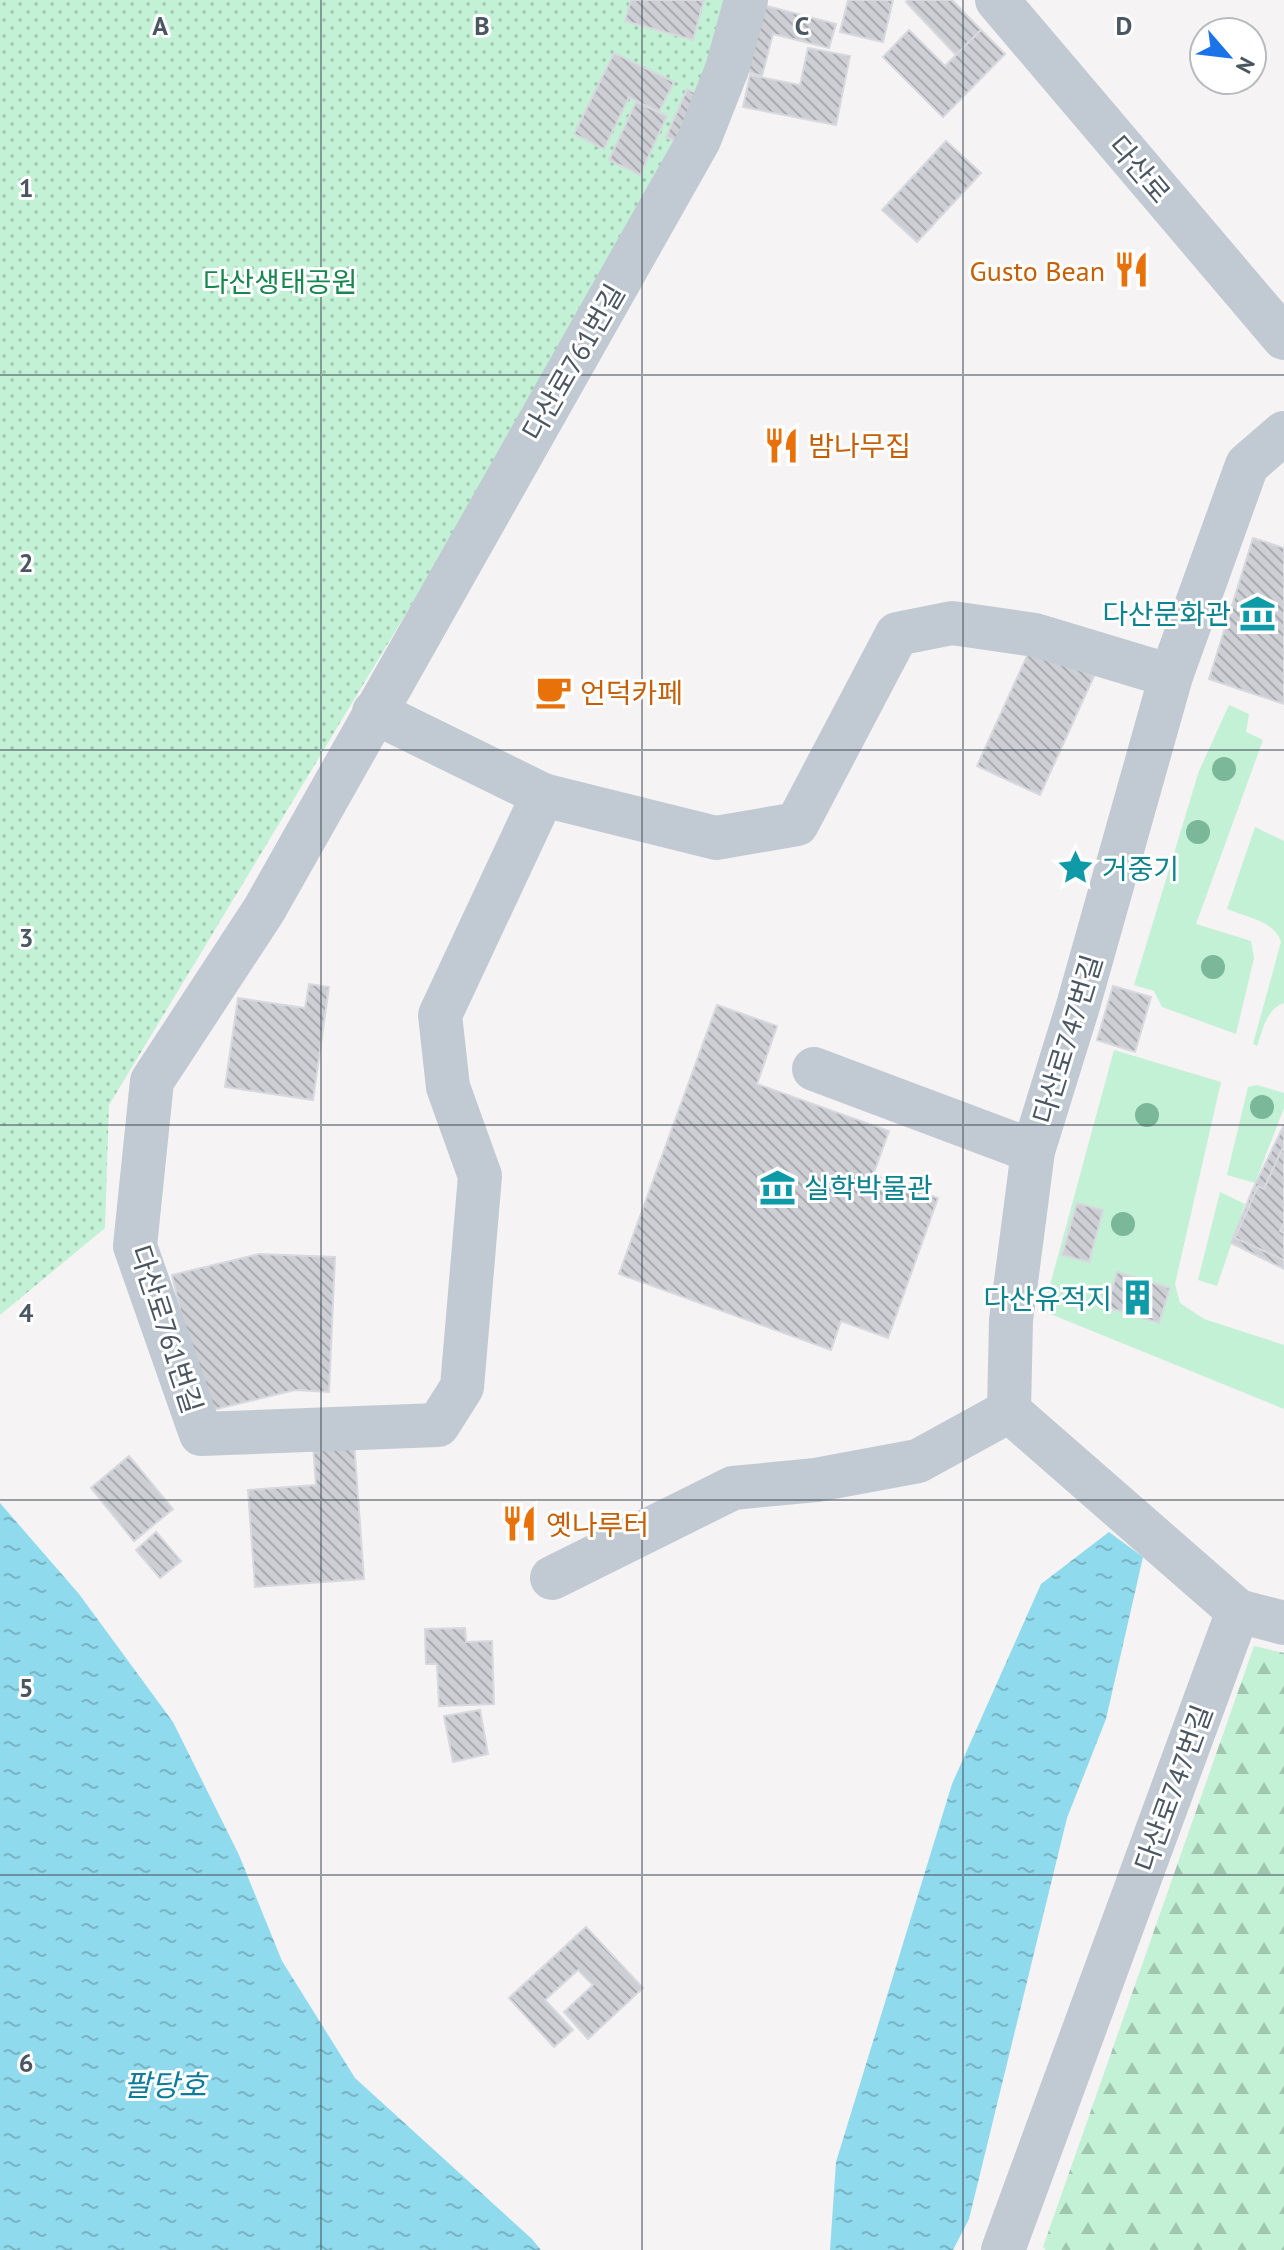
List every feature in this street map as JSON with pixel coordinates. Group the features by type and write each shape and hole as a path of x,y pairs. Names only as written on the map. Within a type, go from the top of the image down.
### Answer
{"street":[{"name":"다산로761번길","path":"543,795 440,1015 448,1087 480,1176 462,1387 438,1425 201,1434 135,1246 152,1081 264,910 699,140 727,69 746,0"},
{"name":"다산로","path":"997,0 1284,338"},
{"name":"다산로747번길","path":"1009,1411 1011,1320 1033,1151 1078,1006 1171,676 1247,465 1284,433"},
{"path":"374,712 543,795 716,838 797,824 897,634 952,623 1035,635 1171,676"},
{"path":"814,1069 1033,1151"},
{"path":"552,1578 733,1488 816,1480 918,1461 1009,1411 1238,1611 1284,1623"},
{"name":"다산로747번길","path":"1003,2250 1238,1611"}],"green space":[{"name":"다산생태공원","path":"0,0 732,0 694,137 109,1105 105,1228 0,1315"},
{"path":"1229,705 1249,714 1246,732 1263,740 1196,924 1251,941 1254,958 1236,1034 1162,1007 1154,991 1134,985 1199,771"},
{"path":"1255,827 1284,841 1284,1003 1269,1015 1257,1046 1253,1044 1281,942 1266,924 1227,909"},
{"path":"1114,1050 1221,1082 1175,1284 1180,1303 1204,1319 1284,1345 1284,1409 1043,1311"},
{"path":"1257,1085 1284,1093 1284,1108 1255,1183 1227,1175 1248,1087"},
{"path":"1220,1192 1245,1204 1217,1286 1198,1280"},
{"path":"1254,1646 1284,1653 1284,2250 1046,2250 1043,2247"}],"water":[{"name":"팔당호","path":"0,1503 79,1594 173,1722 239,1855 282,1961 355,2078 541,2250 0,2250"},
{"path":"1109,1532 1143,1557 1106,1719 1067,1818 969,2219 953,2250 830,2250 836,2162 952,1784 1041,1584"}],"building":[{"path":"631,0 704,0 693,40 625,21"},
{"path":"848,0 893,0 883,42 840,32"},
{"path":"952,0 981,30 956,55 906,2"},
{"path":"755,3 836,24 829,48 773,34 762,76 737,69"},
{"path":"909,30 945,66 981,30 1005,54 943,117 883,57"},
{"path":"808,48 850,56 836,125 743,107 750,75 800,85"},
{"path":"614,53 674,82 659,112 629,97 604,149 574,134"},
{"path":"687,89 704,96 684,145 666,137"},
{"path":"636,102 667,116 640,175 609,160"},
{"path":"946,141 981,173 917,242 882,210"},
{"name":"다산문화관","path":"1253,538 1284,548 1284,704 1209,679"},
{"path":"1031,647 1094,676 1040,795 977,766"},
{"path":"309,984 329,987 313,1100 225,1087 238,998 305,1008"},
{"path":"1113,986 1151,997 1135,1052 1097,1040"},
{"name":"실학박물관","path":"717,1005 777,1026 757,1084 889,1131 873,1175 938,1198 888,1338 841,1321 831,1350 619,1274"},
{"path":"1284,1125 1284,1269 1231,1243"},
{"path":"1282,1149 1284,1223 1280,1231 1284,1233 1284,1260 1235,1238 1258,1186 1264,1189"},
{"path":"1077,1203 1103,1210 1089,1262 1062,1255"},
{"path":"259,1254 335,1257 329,1392 295,1390 204,1412 172,1275"},
{"name":"다산유적지","path":"1117,1272 1170,1288 1159,1323 1107,1307"},
{"path":"354,1441 364,1579 255,1587 248,1490 316,1485 313,1445"},
{"path":"129,1456 173,1509 134,1541 91,1488"},
{"path":"156,1532 181,1561 160,1578 136,1550"},
{"path":"465,1628 466,1642 492,1641 494,1704 439,1706 437,1664 426,1664 425,1629"},
{"path":"480,1710 488,1754 453,1762 444,1716"},
{"path":"586,1927 643,1988 588,2039 564,2012 593,1985 578,1970 545,2000 573,2030 554,2047 509,1998"}],"place":[{"name":"Gusto Bean","path":"1131,270"},
{"name":"밤나무집","path":"782,445"},
{"name":"다산문화관","path":"1257,613"},
{"name":"언덕카페","path":"554,692"},
{"name":"거중기","path":"1076,868"},
{"name":"실학박물관","path":"778,1187"},
{"name":"다산유적지","path":"1138,1298"},
{"name":"옛나루터","path":"520,1524"}]}
